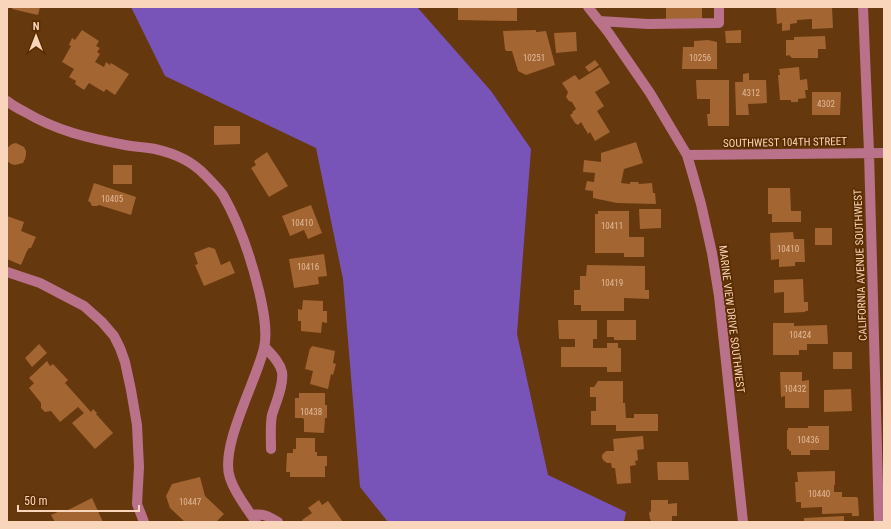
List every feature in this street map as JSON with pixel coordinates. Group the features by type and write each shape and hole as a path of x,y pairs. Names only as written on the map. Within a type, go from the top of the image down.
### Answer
{"street":[{"name":"MARINE VIEW DRIVE SOUTHWEST","path":"588,7 608,32 650,92 686,155 701,204 718,289 743,522"},
{"path":"599,21 648,24 719,23 719,7"},
{"name":"CALIFORNIA AVENUE SOUTHWEST","path":"863,7 869,152 879,522"},
{"path":"7,101 33,117 63,131 91,138 171,153 189,162 204,173 222,194 238,224 253,266 266,325 265,347 229,451 229,476 235,490 253,518 257,514 268,515 278,522"},
{"name":"SOUTHWEST 104TH STREET","path":"686,155 884,153"},
{"path":"7,272 40,283 84,306 114,336 125,362 137,425 139,467 137,504 144,522"},
{"path":"265,347 278,362 282,373 281,386 272,416 271,449"}],"shaded area":[{"path":"131,7 417,7 491,91 531,149 517,334 548,475 626,512 624,522 388,522 360,487 343,279 316,148 165,76"}],"building":[{"path":"13,7 40,7 38,15 12,9"},
{"path":"458,7 517,7 517,21 458,20"},
{"path":"666,7 702,7 702,19 666,20"},
{"path":"776,7 832,7 833,28 812,29 812,19 797,20 797,23 790,24 790,30 782,31 782,23 777,24"},
{"path":"82,30 99,41 96,46 100,48 97,52 100,54 95,62 104,67 106,62 110,65 111,63 129,74 115,95 106,89 104,92 89,83 84,90 75,84 76,81 69,77 74,69 62,62 71,46 69,45 72,38 75,40"},
{"path":"536,30 536,32 546,31 555,65 526,75 518,71 512,51 506,51 503,31"},
{"path":"741,30 741,43 726,43 725,31"},
{"path":"576,32 577,51 556,53 554,33"},
{"path":"825,36 826,49 818,49 818,58 792,58 789,55 786,56 786,40 794,40 794,37"},
{"path":"708,40 717,42 717,69 682,69 683,47 694,47 694,41"},
{"path":"595,60 599,65 589,72 585,67"},
{"path":"600,67 610,83 595,92 604,106 597,111 610,132 595,141 590,132 588,134 581,122 578,125 570,115 576,109 572,102 566,97 568,92 562,83 575,75 579,80"},
{"path":"799,67 800,80 807,79 808,90 805,90 806,98 798,99 798,102 791,102 791,100 780,100 779,69"},
{"path":"749,73 749,80 766,80 767,103 748,104 749,115 736,115 735,82 743,82 743,74"},
{"path":"696,80 729,80 729,126 708,126 707,114 710,114 710,99 697,99"},
{"path":"812,92 841,92 840,115 812,115"},
{"path":"214,126 240,126 240,144 214,145"},
{"path":"636,142 643,163 624,169 621,183 652,183 656,204 617,203 593,198 593,191 585,190 587,181 594,182 595,173 583,172 584,160 601,162 601,153"},
{"path":"16,143 24,147 26,155 23,163 15,165 7,161 7,148"},
{"path":"267,152 288,186 269,197 251,168 256,165 254,161"},
{"path":"113,165 132,165 132,184 113,184"},
{"path":"94,183 136,197 131,215 99,205 91,205 88,201"},
{"path":"768,188 790,188 791,211 801,211 801,222 772,222 772,214 768,214"},
{"path":"311,205 322,233 308,239 304,230 290,236 282,216"},
{"path":"639,209 661,209 661,228 640,229"},
{"path":"598,211 629,211 629,237 644,237 644,257 624,257 624,253 595,253 595,214 598,214"},
{"path":"7,216 24,222 21,231 36,237 31,248 27,251 21,265 7,259"},
{"path":"815,228 832,228 832,245 815,245"},
{"path":"793,232 794,239 804,239 805,262 795,262 795,266 779,267 779,259 771,260 770,233"},
{"path":"209,247 215,249 221,265 230,261 235,273 204,286 195,265 198,264 194,253"},
{"path":"324,254 327,276 318,277 319,284 294,288 289,259"},
{"path":"587,265 645,266 645,290 649,290 649,299 624,298 624,311 581,311 581,305 574,305 574,290 580,290 580,276 586,276"},
{"path":"803,279 804,302 808,302 808,311 784,313 784,292 774,293 774,280"},
{"path":"303,300 323,301 323,311 327,311 327,323 322,322 321,333 301,331 301,321 298,321 298,309 302,310"},
{"path":"558,320 597,320 597,339 593,339 593,348 607,348 607,343 618,343 618,348 621,348 621,372 607,372 607,367 561,367 561,347 575,347 575,339 559,339"},
{"path":"607,320 636,320 636,340 614,340 614,337 607,337"},
{"path":"773,323 794,323 794,326 827,325 828,344 807,344 807,350 799,350 799,355 773,355"},
{"path":"39,344 47,353 32,367 25,358"},
{"path":"312,346 335,351 333,363 336,364 333,375 331,374 328,389 310,384 313,371 305,369 310,348"},
{"path":"833,352 852,352 852,369 833,369"},
{"path":"47,361 50,366 53,364 68,380 65,383 91,412 93,409 97,413 96,414 113,433 95,449 72,423 84,413 78,407 60,422 51,411 45,412 41,408 41,403 29,388 34,383 29,378"},
{"path":"780,372 802,372 802,381 809,380 809,408 785,408 785,396 781,397"},
{"path":"598,381 623,381 623,403 625,403 626,418 634,418 634,414 658,414 658,431 616,431 616,425 591,425 591,411 596,411 596,397 590,397 590,387 594,387"},
{"path":"851,389 852,411 824,412 824,390"},
{"path":"299,393 325,393 327,418 325,418 324,433 304,432 304,419 295,418 295,398 299,398"},
{"path":"808,426 829,426 829,450 810,450 810,455 791,455 791,451 787,449 788,428 808,428"},
{"path":"643,436 644,449 637,450 638,460 635,461 636,465 630,466 631,483 617,484 615,468 612,468 611,463 604,461 602,455 606,451 614,451 613,439"},
{"path":"296,438 315,438 315,452 317,452 317,456 327,456 325,477 290,477 290,472 286,472 287,453 293,453 293,449 296,449"},
{"path":"657,462 688,462 689,480 658,480"},
{"path":"835,471 834,492 842,492 842,497 857,497 859,516 852,516 852,513 822,514 822,507 801,508 801,502 796,502 795,482 798,482 797,472"},
{"path":"200,477 205,496 224,514 216,522 185,522 170,508 166,496 172,484"},
{"path":"92,498 103,522 55,522 51,515 62,510 64,512"},
{"path":"319,500 322,505 328,501 343,522 303,522 302,520 312,513 308,508"},
{"path":"651,500 668,500 668,504 677,503 677,516 672,516 672,521 668,522 651,522 649,513 651,511"},
{"path":"844,516 844,522 804,522 804,518"}]}
